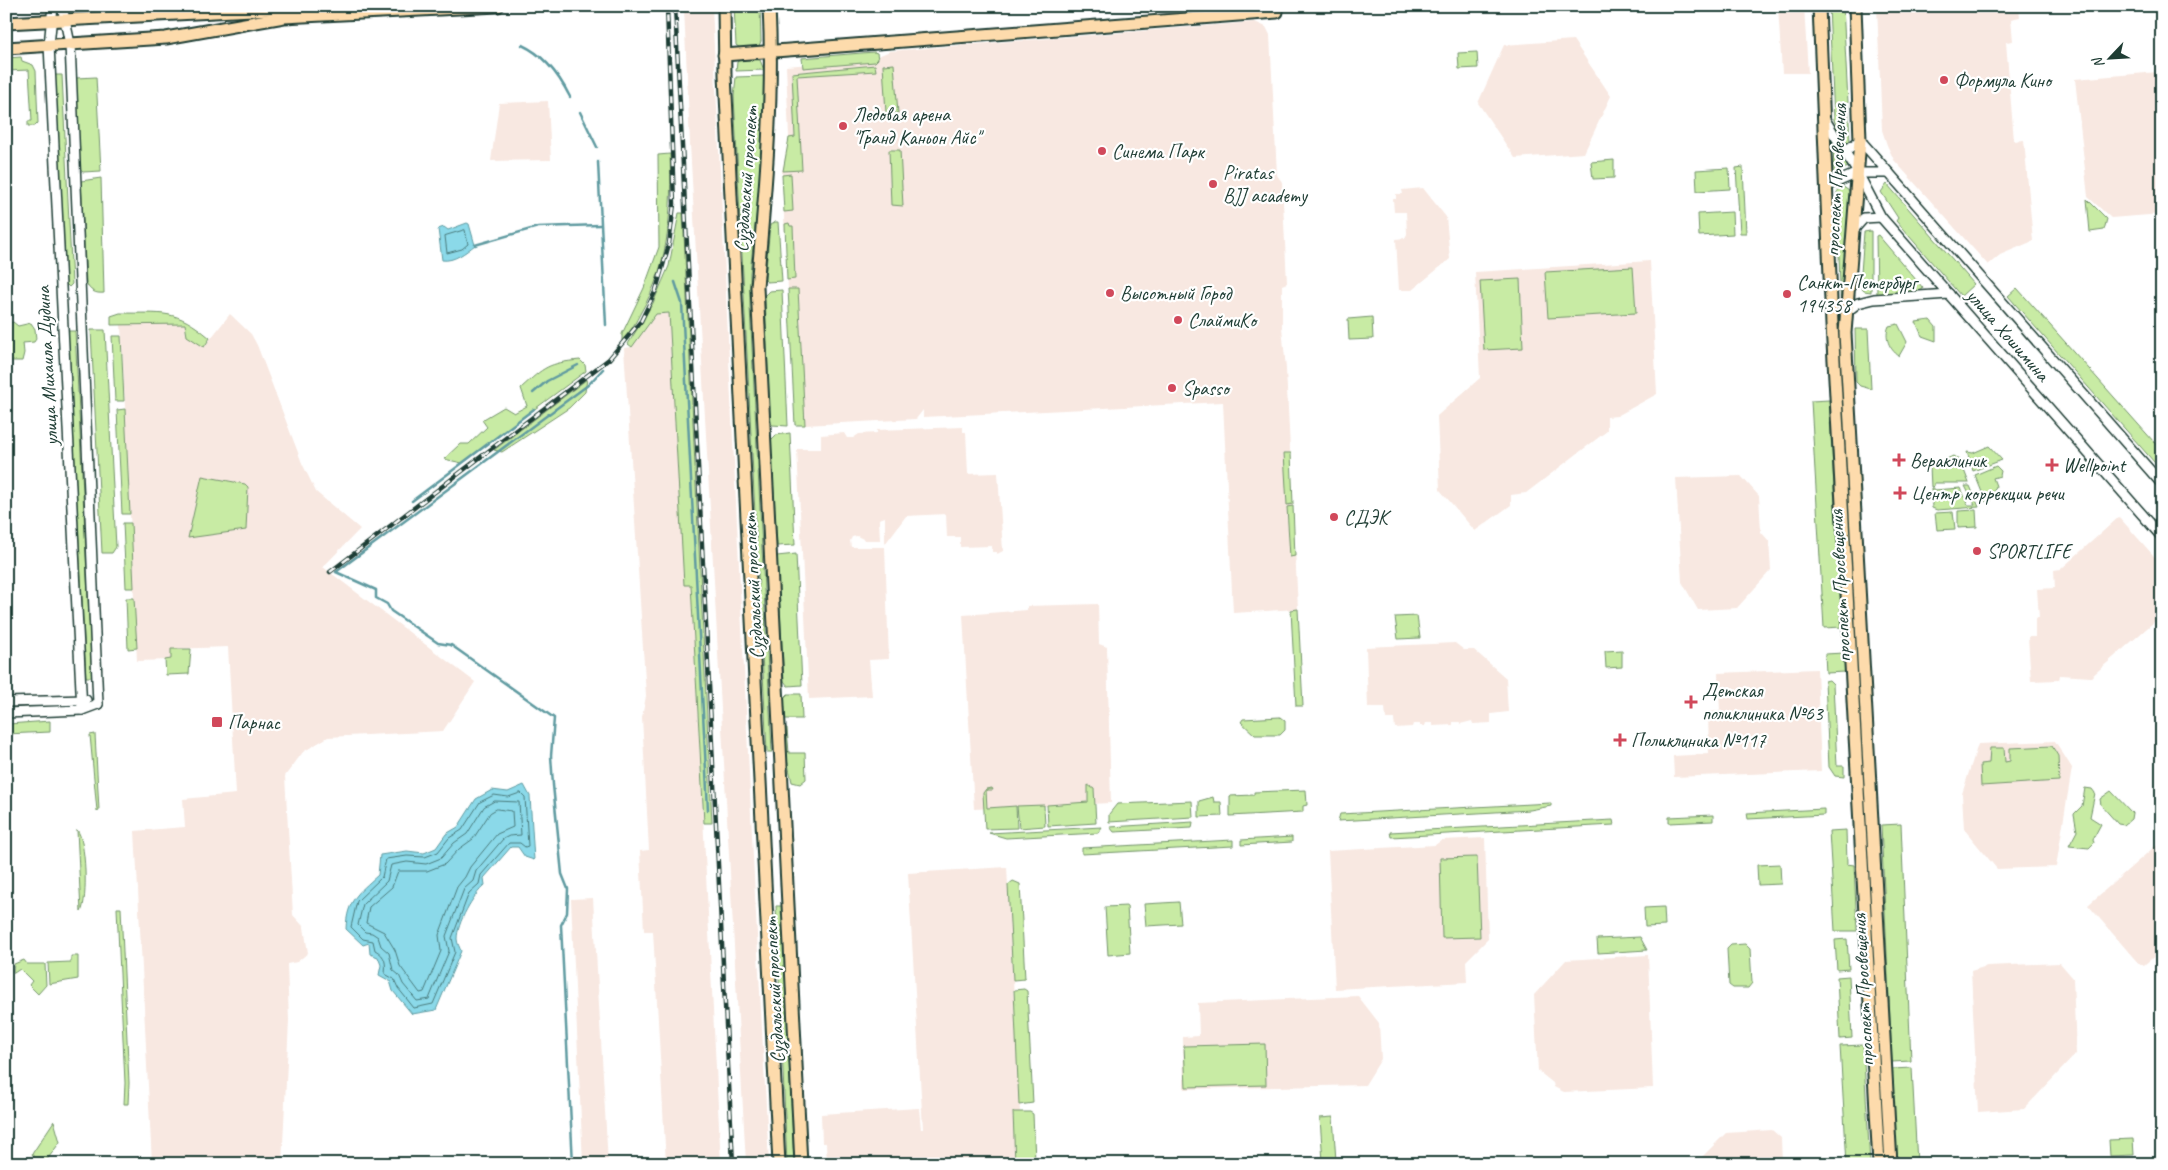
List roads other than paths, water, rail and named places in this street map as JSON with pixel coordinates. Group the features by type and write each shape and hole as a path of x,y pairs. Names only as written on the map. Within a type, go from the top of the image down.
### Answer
{"main road":[{"path":"6,48 166,38 284,13 327,6"},
{"path":"6,23 498,6"},
{"name":"Суздальский проспект","path":"724,6 724,55 779,1164"},
{"name":"Суздальский проспект","path":"769,6 771,52 769,161 757,286 802,1164"},
{"name":"проспект Просвещения","path":"1819,6 1832,325 1879,1164"},
{"name":"проспект Просвещения","path":"1854,6 1860,140 1855,228 1845,313 1891,1164"},
{"path":"724,55 1277,8"}],"street":[{"path":"52,6 58,21"},
{"path":"58,21 62,6"},
{"name":"улица Михаила Дудина","path":"58,21 70,44 98,704"},
{"name":"улица Михаила Дудина","path":"58,21 48,45 82,710"},
{"name":"улица Хошимина","path":"1824,118 1858,173 1881,216 2162,537"},
{"path":"1843,148 1848,149 1860,140"},
{"name":"улица Хошимина","path":"1860,140 2162,484"},
{"path":"1827,186 1858,173 1889,173"},
{"path":"1855,228 1864,218 1881,216"},
{"path":"1845,313 1858,303 1874,299 1948,294"},
{"path":"6,702 81,698 98,704"},
{"path":"6,713 82,710 98,704"}],"water":[{"path":"467,223 469,224 475,245 455,258 442,260 438,229 444,227 448,230"},
{"path":"524,785 530,796 534,860 525,857 518,847 511,847 484,878 485,885 471,902 460,925 457,939 461,951 436,1010 412,1014 393,991 390,981 379,975 381,965 378,957 370,954 369,943 363,945 346,929 351,904 359,892 378,875 380,855 407,851 424,853 436,848 446,834 458,827 476,799 492,790 508,792"}],"waterway":[{"path":"522,45 537,54 550,66 570,97"},
{"path":"580,112 597,147"},
{"path":"598,162 606,325"},
{"path":"475,245 538,227 600,225"},
{"path":"675,282 682,303 708,810"},
{"path":"533,393 547,381 578,365"},
{"path":"573,1164 561,925 567,913 568,889 562,874 553,785 551,756 554,718 451,645 438,643 391,611 387,604 376,598 376,590 336,572 588,385 603,369"},
{"path":"412,501 534,409"}],"railway":[{"path":"330,572 609,359 641,321 656,290 669,244 674,204 667,6"},
{"path":"675,6 733,1164"}],"place":[{"name":"Формула Кино","path":"1944,80"},
{"name":"Ледовая арена \"Гранд Каньон Айс\"","path":"843,126"},
{"name":"Синема Парк","path":"1102,151"},
{"name":"Piratas BJJ academy","path":"1213,184"},
{"name":"Высотный Город","path":"1110,293"},
{"name":"Санкт-Петербург 194358","path":"1787,294"},
{"name":"СлаймиКо","path":"1178,320"},
{"name":"Spasso","path":"1172,388"},
{"name":"Вераклиник","path":"1899,460"},
{"name":"Wellpoint","path":"2052,465"},
{"name":"Центр коррекции речи","path":"1900,493"},
{"name":"СДЭК","path":"1334,517"},
{"name":"SPORTLIFE","path":"1977,551"},
{"name":"Детская поликлиника №63","path":"1691,702"},
{"name":"Парнас","path":"217,722"},
{"name":"Поликлиника №117","path":"1620,740"}]}
